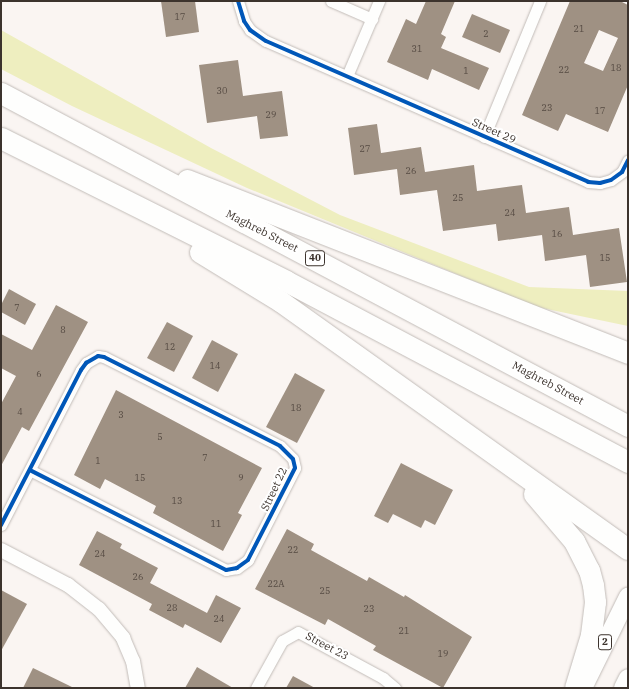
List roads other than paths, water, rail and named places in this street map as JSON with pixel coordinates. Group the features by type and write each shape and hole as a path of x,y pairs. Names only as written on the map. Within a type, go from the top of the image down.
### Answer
{"highway":[{"name":"Maghreb Street","path":"1,93 628,426"},
{"path":"1,138 85,182 286,281 628,462"},
{"path":"117,155 246,201 628,353"},
{"path":"85,182 280,301 628,549"},
{"path":"547,320 628,337"},
{"path":"500,459 560,524 574,542 589,570 595,602 594,618 575,688"}],"main road":[{"name":"2","path":"583,688 628,597"},
{"path":"623,688 628,678"}],"street":[{"name":"Street 29","path":"238,1 244,21 259,37 594,184 605,182 617,176 628,160"},
{"path":"331,1 372,19"},
{"path":"347,76 380,1"},
{"name":"Street 29","path":"484,137 540,1"},
{"name":"Street 22","path":"1,525 81,370 90,360 100,356 280,446 293,459 295,468 248,560 237,568 226,570 30,470"},
{"path":"1,550 68,585 99,609 122,638 133,661 138,688"},
{"name":"Street 23","path":"256,688 282,642 298,632 383,678 395,688"}]}
